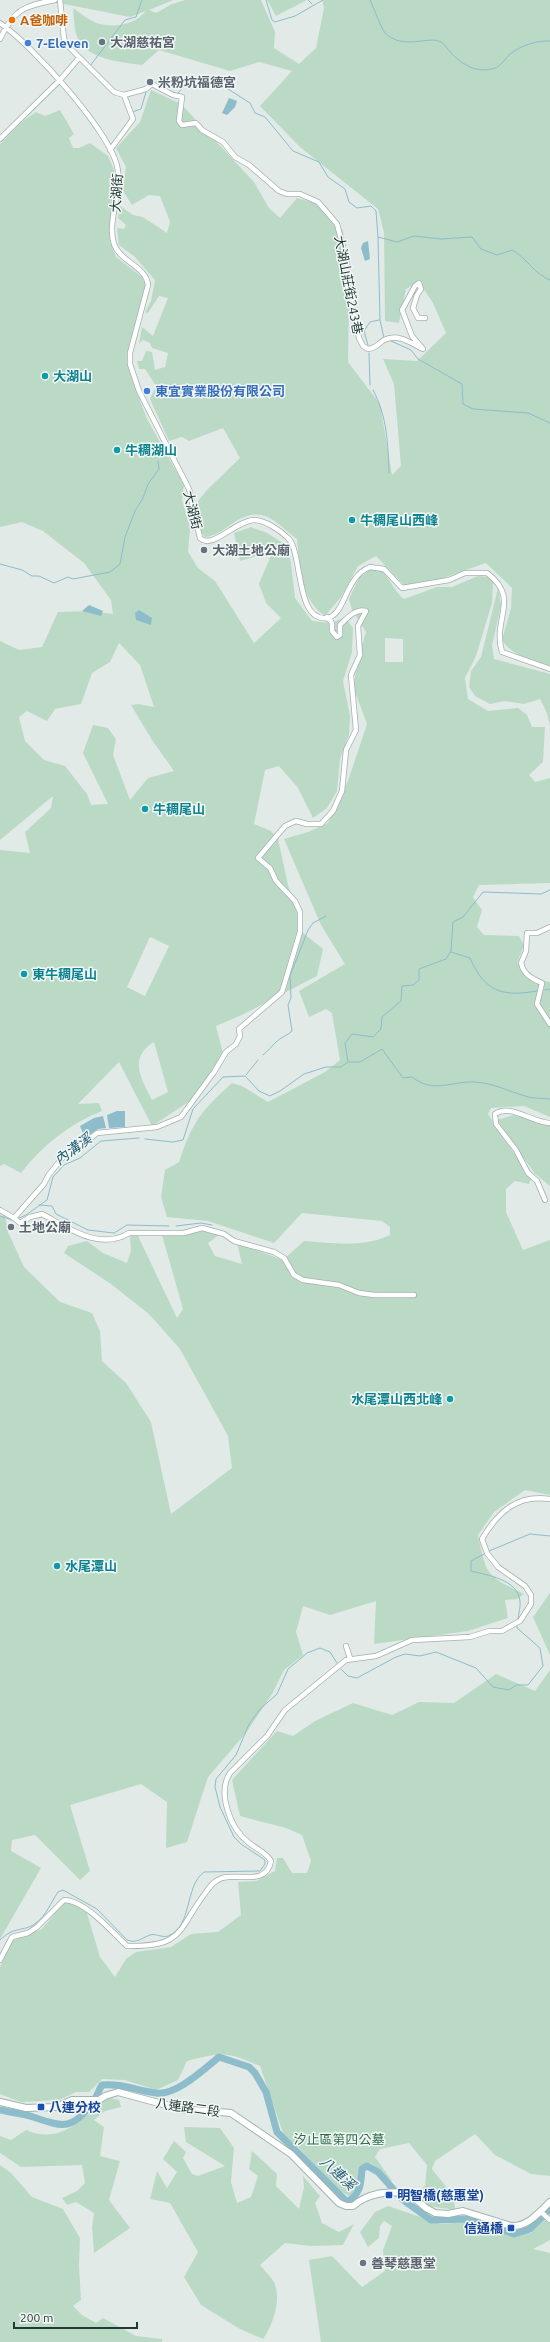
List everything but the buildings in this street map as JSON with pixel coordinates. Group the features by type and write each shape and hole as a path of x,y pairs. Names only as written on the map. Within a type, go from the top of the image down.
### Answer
{"street":[{"path":"0,40 10,19 22,8 55,0"},
{"path":"0,23 6,27 60,80 78,100 110,150 133,119 124,95 114,92 79,58 64,39 60,0"},
{"path":"0,140 60,80 79,58"},
{"name":"大湖山莊街243巷","path":"124,95 146,88 152,84 168,93 182,97 179,121 182,125 196,123 202,130 223,142 235,157 249,165 279,191 287,194 300,194 318,202 339,228 346,262 348,288 359,338 363,346 368,349 374,348 385,340 393,337 402,338 423,349 412,336 402,310 415,286 419,283 422,289 417,295 413,308 418,318 425,318"},
{"name":"大湖街","path":"110,150 116,159 118,171 113,242 123,259 144,274 148,284 130,353 130,364 150,416 188,489 200,538 205,542 211,542 236,526 254,520 260,521 278,531 291,541 302,592 310,608 316,615 328,617"},
{"path":"14,1218 44,1184 48,1176 62,1158 76,1150 97,1133 157,1127 182,1117 214,1072 226,1052 236,1044 240,1036 239,1029 282,992 300,932 300,912 289,893 276,881 270,868 258,858 259,854 290,822 322,824 333,811 342,791 346,750 356,730 351,675 360,654 358,626 366,611 362,610 350,616 340,625 340,634 337,637 332,631 332,623 328,617 341,605 352,580 362,571 370,567 384,569 402,588 449,580 465,573 487,573 502,588 505,602 499,630 502,652 550,669"},
{"path":"550,927 537,933 526,933 526,952 521,963 522,969 529,977 542,983 537,1004 550,1024"},
{"path":"545,1200 537,1181 528,1173 516,1150 496,1124 495,1114 500,1110 510,1111 541,1123 550,1123"},
{"path":"0,1210 20,1223 30,1217 42,1214 82,1235 110,1240 122,1238 129,1233 184,1233 202,1228 224,1234 234,1241 274,1252 284,1258 294,1274 303,1280 339,1285 359,1293 374,1295 414,1295"},
{"path":"0,1960 12,1937 28,1933 37,1927 64,1900 69,1900 85,1907 127,1946 152,1945 168,1941 186,1926 204,1895 217,1880 232,1877 260,1877 266,1873 271,1861 269,1856 246,1842 240,1834 230,1814 226,1800 226,1779 267,1736 285,1710 350,1658 376,1656 412,1640 470,1637 489,1631 502,1631 520,1621 530,1604 531,1595 525,1586 498,1567 486,1552 482,1539 487,1530 514,1503 535,1497 550,1499"},
{"path":"346,1646 350,1658"},
{"name":"八連路二段","path":"0,2102 26,2108 41,2109 56,2107 72,2100 99,2100 105,2096 118,2092 181,2109 231,2113 291,2154 338,2203 346,2206 353,2206 364,2197 372,2194 407,2192 426,2208 435,2213 448,2214 463,2211 512,2226 527,2224 540,2212"},
{"path":"548,2219 540,2212 550,2202"}],"green space":[{"path":"60,0 173,0 149,10 156,13 172,4 185,0 261,0 275,32 274,48 299,64 316,48 324,8 322,0 550,0 550,666 517,654 506,646 502,640 511,608 512,588 486,563 440,579 405,586 376,556 358,566 341,597 325,616 316,609 310,600 302,581 297,539 273,520 258,514 250,515 241,518 212,536 205,537 201,532 198,501 206,491 240,458 223,428 189,441 182,437 169,441 150,399 156,386 145,369 139,369 137,361 142,361 146,351 152,352 155,370 165,367 168,353 152,348 150,343 143,340 139,344 142,327 153,336 168,298 159,296 148,313 145,312 151,301 155,280 135,257 119,245 117,228 124,229 126,225 118,218 120,206 133,215 143,217 167,233 170,222 160,196 149,195 132,205 123,191 126,167 116,148 140,122 151,90 181,104 254,182 269,208 280,218 297,198 326,206 343,231 349,304 348,362 380,404 392,475 401,466 394,384 383,359 417,361 446,333 433,303 419,282 406,289 399,323 385,321 384,233 378,209 300,147 260,106 292,71 259,62 230,71 159,50 142,65 106,59 90,52 78,39 75,28 73,8 93,21 106,25 119,25 131,22 146,11 130,17 64,4"},
{"path":"267,0 307,0 276,16"},
{"path":"60,110 74,134 69,138 73,148 79,148 90,143 108,156 114,170 116,188 110,241 116,257 142,277 146,286 129,345 130,374 147,419 184,485 182,500 190,527 188,552 198,568 215,581 254,643 281,618 266,603 259,584 271,555 267,553 240,561 234,533 251,527 267,533 286,545 291,563 295,598 312,621 332,623 345,617 353,628 352,652 343,681 350,716 349,735 340,759 337,791 327,808 313,818 298,788 279,766 265,770 254,824 271,831 278,839 288,885 303,933 323,949 317,976 244,1014 216,1026 224,1057 199,1095 152,1126 119,1062 78,1104 99,1103 102,1111 79,1122 57,1136 38,1153 21,1173 4,1164 0,1166 0,850 30,853 25,832 51,808 53,796 0,840 0,641 19,650 42,647 58,612 91,611 113,614 111,600 84,563 43,531 22,522 0,527 0,144 22,122 36,112 45,116","holes":["119,643 140,665 154,707 138,704 131,705 152,740 174,771 148,778 130,800 113,755 116,739 108,728 93,725 83,753 108,804 91,805 87,794 65,766 44,760 25,741 19,717 27,711 47,721 55,709 81,704 92,673 110,662","150,937 169,946 145,996 127,987","154,1042 168,1092 152,1100 139,1069 141,1055 146,1048"]},
{"path":"374,567 379,569 404,599 437,587 452,587 478,576 491,577 493,584 492,603 476,656 465,678 468,699 488,711 518,708 527,715 532,727 545,727 543,762 529,775 535,782 550,778 550,883 479,885 473,897 482,910 477,927 484,935 519,936 524,945 517,963 540,980 550,982 550,1117 524,1106 491,1108 488,1114 531,1179 529,1184 515,1181 506,1189 506,1212 523,1250 550,1240 550,1495 525,1490 494,1512 478,1535 486,1567 490,1573 502,1583 524,1594 517,1599 505,1600 508,1618 468,1631 374,1644 376,1601 330,1615 303,1606 296,1632 303,1655 284,1670 272,1694 246,1733 208,1777 187,1842 166,1848 167,1802 141,1784 70,1805 90,1871 80,1880 35,1835 12,1840 11,1851 41,1868 0,1939 0,1215 5,1216 8,1232 24,1267 60,1302 92,1313 100,1331 102,1361 126,1383 151,1422 171,1514 232,1468 228,1436 180,1349 149,1314 111,1284 64,1253 68,1246 87,1241 103,1253 127,1263 131,1251 130,1236 137,1234 177,1318 183,1309 162,1235 207,1230 219,1235 208,1243 215,1256 242,1264 237,1243 283,1260 304,1241 348,1244 369,1242 390,1235 390,1227 382,1221 302,1213 274,1243 208,1221 167,1217 161,1197 165,1170 179,1162 193,1127 199,1118 212,1102 232,1083 242,1086 268,1102 325,1072 340,1060 332,1013 326,1009 309,1017 299,991 345,964 321,925 284,839 308,832 328,823 348,781 367,724 354,689 356,665 366,632 352,610 349,599 359,578","holes":["385,638 403,639 403,662 385,662"]},
{"path":"498,588 501,605 492,646 494,659 550,674 550,726 547,713 540,699 524,704 505,701 490,704 475,696 469,687 471,671 481,657"},
{"path":"514,1115 550,1124 550,1186 535,1174 497,1120"},
{"path":"550,1593 550,1655 533,1617"},
{"name":"汐止區第四公墓","path":"550,1670 550,2176 531,2174 495,2155 475,2134 435,2161 432,2169 451,2194 455,2204 455,2210 429,2206 416,2194 425,2186 427,2165 409,2143 380,2149 375,2157 392,2181 372,2164 366,2163 358,2192 356,2195 349,2196 338,2190 297,2146 284,2136 260,2066 231,2055 224,2054 208,2056 187,2061 178,2080 156,2090 125,2080 102,2079 89,2092 76,2092 59,2100 21,2102 0,2094 0,1967 12,1941 42,1929 64,1902 76,1905 87,1913 100,1957 115,1977 126,1959 136,1952 171,1947 191,1934 218,1932 241,1915 238,1882 256,1881 275,1871 277,1858 283,1858 292,1873 307,1873 311,1861 302,1835 286,1828 240,1816 232,1780 277,1731 293,1736 315,1721 353,1703 392,1715 419,1702 454,1703 496,1674 535,1691"},
{"path":"106,2097 119,2100 121,2107 105,2111 94,2120 104,2127 100,2156 120,2161 109,2200 130,2228 94,2253 92,2227 94,2213 76,2202 67,2205 62,2198 77,2191 85,2183 82,2165 21,2167 0,2153 0,2136 11,2140 26,2130 38,2134 60,2132 79,2122"},
{"path":"184,2127 220,2128 234,2148 231,2182 237,2203 251,2197 258,2176 249,2169 252,2151 277,2174 276,2186 299,2209 304,2187 303,2176 320,2196 315,2203 322,2223 339,2232 354,2224 343,2245 311,2246 285,2243 260,2265 274,2282 277,2296 277,2304 273,2319 263,2339 240,2329 201,2305 184,2277 198,2252 170,2203 150,2199 157,2171 167,2188 177,2172 163,2159 174,2141 186,2152 183,2158 192,2174 198,2176 225,2166 186,2142"},
{"path":"0,2165 11,2173 32,2197 63,2209 80,2238 79,2266 81,2300 73,2306 82,2315 96,2323 103,2318 136,2336 162,2339 162,2342 0,2342"},
{"path":"388,2206 441,2224 467,2222 506,2234 531,2233 545,2219 550,2223 550,2240 533,2249 550,2253 550,2342 321,2342 309,2260 332,2256 362,2287 385,2271 383,2250 392,2226 384,2221 380,2226 379,2238 368,2247 360,2232 375,2212"}],"water":[{"path":"229,98 237,101 235,107 227,115 222,113"},
{"path":"368,241 370,259 365,261 361,248 363,243"},
{"path":"89,605 103,611 101,616 82,611"},
{"path":"139,610 152,618 151,625 136,620 135,613"},
{"path":"117,1111 125,1111 125,1127 109,1128 107,1115"},
{"path":"103,1116 106,1128 98,1129 85,1138 80,1126 94,1118"}],"waterway":[{"path":"90,66 125,20 136,17 142,0"},
{"path":"266,0 272,20 275,22 295,16 323,0"},
{"path":"308,0 312,4"},
{"path":"370,0 383,30 392,38 408,42 436,40 441,42 465,65 476,69 488,70 497,67 510,54 519,48 529,44 550,41"},
{"path":"173,92 177,94 190,80 202,83 221,76 228,89 250,103 255,113 265,117 293,151 319,162 328,177 345,189 349,202 357,208 371,206 376,211 378,237 397,242 414,236 441,239 472,237 481,249 497,255 512,250 522,257 539,274 550,280"},
{"path":"132,112 141,109 146,92"},
{"path":"378,237 380,320 384,338"},
{"path":"368,345 364,331 370,322 379,320"},
{"path":"391,341 411,350 418,359 462,384 463,404 473,409 528,413 550,423"},
{"path":"369,353 370,385"},
{"path":"373,390 378,400 386,430 389,473"},
{"path":"0,564 22,570 32,576 39,576 54,583 68,577 73,579 110,572 120,564 125,537 148,484 159,469 158,461"},
{"name":"內溝溪","path":"145,1139 173,1142 183,1140 193,1109 223,1077 245,1076 259,1091 270,1096 280,1091 304,1074 326,1067 341,1067 348,1062 345,1043 352,1034 373,1037 381,1029 382,1017 401,1001 402,986 413,985 419,980 419,969 446,959 451,951 453,922 463,917 483,892 541,894 550,890"},
{"path":"263,1055 278,1040 292,1031 288,1005 291,998 290,976 308,930 313,923 326,916"},
{"name":"內溝溪","path":"451,952 470,958 482,978 496,990 514,993 537,991"},
{"name":"內溝溪","path":"545,990 550,989"},
{"path":"349,1062 360,1062 382,1049 403,1078 412,1077 420,1082 435,1086 475,1082 494,1086 528,1097 550,1099"},
{"path":"246,1075 258,1060"},
{"name":"內溝溪","path":"19,1218 26,1215 47,1200 53,1177 64,1165 80,1158 101,1141 139,1138"},
{"path":"39,1205 52,1206 56,1214 88,1230 114,1233 127,1225 169,1226"},
{"name":"內溝溪","path":"0,1216 12,1220"},
{"path":"176,1226 201,1223 212,1225"},
{"path":"489,1551 530,1534 550,1536"},
{"path":"486,1553 471,1561 471,1571 493,1576 508,1583 514,1588 520,1601 518,1620"},
{"path":"341,1669 348,1676 357,1678 396,1657 405,1654 420,1656 436,1652 476,1668 493,1687 509,1690 516,1685 528,1685 543,1666 540,1648 517,1628 517,1625"},
{"path":"0,1940 10,1932 27,1928 40,1920 46,1913 58,1892 63,1890 97,1909 127,1940 136,1941 152,1935 168,1936 176,1931 181,1924 193,1887 204,1872 260,1871 265,1864 265,1860 241,1844 234,1837 220,1807 215,1787 216,1779 236,1755 249,1724 260,1709 277,1694 288,1669 307,1653 320,1648 330,1652 337,1663"},
{"name":"八連溪","path":"0,2110 25,2115 52,2123 66,2124 73,2122 86,2111 102,2085 116,2085 149,2092 164,2093 189,2081 219,2057 249,2067 255,2073 266,2092 277,2132 345,2200 349,2201 358,2191 361,2183 362,2169 367,2166 378,2172 403,2200 431,2220 473,2219 514,2234 530,2229 550,2209"}],"place":[{"name":"A爸咖啡","path":"12,20"},
{"name":"大湖慈祐宮","path":"102,42"},
{"name":"7-Eleven","path":"28,43"},
{"name":"米粉坑福德宮","path":"150,82"},
{"name":"大湖山","path":"45,376"},
{"name":"東宜實業股份有限公司","path":"147,391"},
{"name":"牛稠湖山","path":"117,450"},
{"name":"牛稠尾山西峰","path":"352,520"},
{"name":"大湖土地公廟","path":"204,550"},
{"name":"牛稠尾山","path":"145,809"},
{"name":"東牛稠尾山","path":"24,974"},
{"name":"土地公廟","path":"11,1227"},
{"name":"水尾潭山西北峰","path":"450,1399"},
{"name":"水尾潭山","path":"57,1566"},
{"name":"八連分校","path":"41,2107"},
{"name":"明智橋(慈惠堂)","path":"389,2195"},
{"name":"信通橋","path":"511,2228"},
{"name":"善琴慈惠堂","path":"363,2263"}]}
